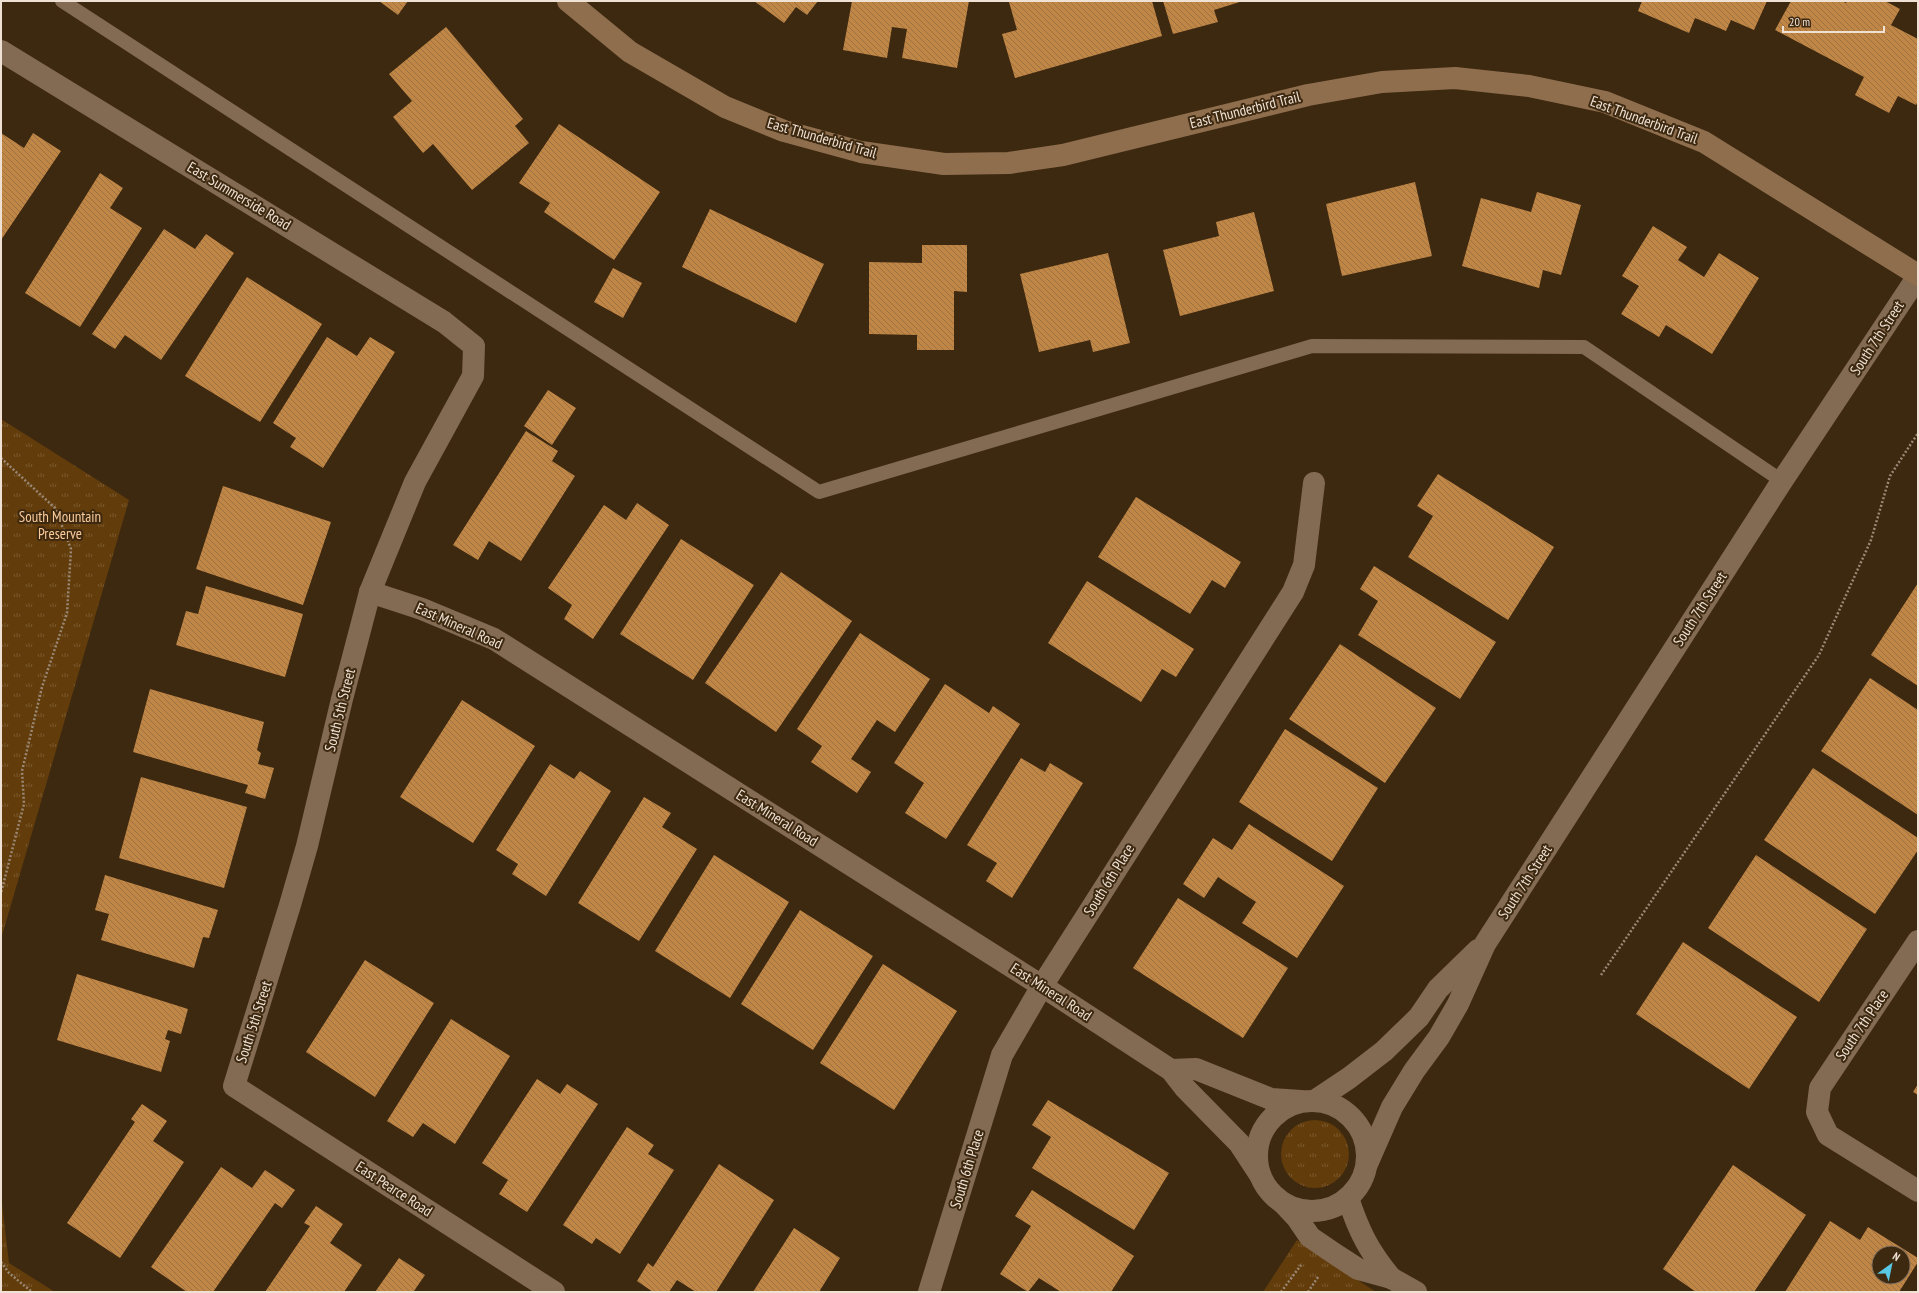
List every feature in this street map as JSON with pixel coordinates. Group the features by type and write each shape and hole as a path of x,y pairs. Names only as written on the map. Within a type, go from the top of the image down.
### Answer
{"street":[{"name":"East Thunderbird Trail","path":"568,1 630,52 725,107 784,131 861,152 944,164 1009,163 1064,155 1308,95 1382,82 1455,78 1530,86 1606,102 1704,142 1918,276"},
{"name":"East Summerside Road","path":"1,51 444,322 474,346"},
{"name":"South 7th Street","path":"1485,944 1438,989 1419,1017 1384,1051 1349,1078 1309,1101 1286,1107 1273,1116 1264,1129 1258,1144 1257,1159 1260,1175 1269,1190 1282,1202 1299,1209 1316,1211 1333,1207 1348,1198 1361,1183 1367,1164 1392,1107 1414,1071 1443,1030 1458,1004 1485,944 1782,481 1918,276"},
{"name":"South 5th Street","path":"234,1086 305,854 342,699 370,592 415,482 473,376 474,346"},
{"name":"South 6th Place","path":"929,1292 1002,1055 1042,986 1293,592 1304,565 1314,483"},
{"name":"East Mineral Road","path":"370,592 422,609 494,639 1042,986 1171,1070 1185,1088 1239,1143 1260,1175"},
{"name":"South 7th Place","path":"1918,941 1820,1088 1817,1112 1828,1135 1918,1191"},
{"path":"1171,1070 1196,1069 1271,1099 1309,1101"},
{"name":"East Pearce Road","path":"234,1086 554,1292"},
{"name":"South 7th Street","path":"1309,1101 1330,1103 1343,1110 1354,1119 1362,1131 1367,1144 1367,1164"},
{"path":"1348,1198 1358,1228 1374,1257 1391,1278"},
{"path":"1282,1202 1297,1218 1310,1237 1335,1254 1358,1269 1391,1278 1416,1292"}],"lane":[{"path":"62,1 819,492 1312,346 1584,347 1782,481"}],"path":[{"path":"1601,976 1818,655 1870,540 1890,476 1918,433"},
{"path":"1,458 55,508 71,549 67,613 40,695 22,771 24,804 1,893"},
{"path":"1,1262 9,1273 32,1292"}],"green space":[{"name":"South Mountain Preserve","path":"1,419 129,500 1,939"},
{"path":"1308,1120 1322,1120 1334,1126 1343,1135 1349,1147 1347,1167 1339,1178 1328,1186 1322,1188 1308,1188 1302,1186 1291,1178 1283,1167 1281,1161 1281,1147 1283,1141 1291,1130 1302,1122"},
{"path":"1,1196 9,1263 55,1292 1,1292"},
{"path":"1297,1240 1376,1292 1263,1292"}],"building":[{"path":"379,1 408,1 398,15"},
{"path":"754,1 818,1 807,15 796,7 784,23"},
{"path":"852,1 969,1 957,68 902,58 907,29 892,27 887,58 843,50"},
{"path":"1152,1 1162,36 1015,78 1002,34 1017,30 1009,2"},
{"path":"1163,1 1243,1 1214,10 1218,22 1173,34"},
{"path":"1642,1 1767,1 1754,30 1731,20 1726,31 1695,18 1689,33 1638,11"},
{"path":"1791,1 1842,1 1846,3 1847,1 1885,1 1900,9 1891,25 1918,39 1918,101 1916,105 1898,96 1889,113 1855,95 1864,77 1775,30"},
{"path":"446,27 523,119 515,126 529,143 472,190 433,144 423,153 393,117 412,101 389,74"},
{"path":"559,124 660,192 614,260 544,212 550,203 519,183"},
{"path":"1,133 24,148 33,133 61,151 1,240"},
{"path":"100,173 123,188 110,208 142,228 80,327 25,293"},
{"path":"1415,182 1432,256 1342,276 1326,204"},
{"path":"1537,192 1581,205 1561,275 1543,270 1539,288 1462,266 1481,198 1531,212"},
{"path":"710,209 824,264 796,323 682,267"},
{"path":"1254,212 1274,291 1180,316 1163,250 1219,236 1216,222"},
{"path":"1653,226 1687,247 1678,260 1704,277 1719,253 1759,278 1712,354 1666,325 1659,337 1621,314 1639,286 1622,276"},
{"path":"164,229 195,249 206,234 234,253 161,360 125,335 115,349 92,334"},
{"path":"922,245 967,245 967,292 954,291 954,350 917,350 917,335 869,334 869,262 922,263"},
{"path":"1108,253 1130,343 1093,352 1090,340 1039,352 1020,274"},
{"path":"613,268 642,283 623,318 594,302"},
{"path":"247,277 322,324 260,422 185,376"},
{"path":"327,337 357,356 370,337 395,352 323,468 290,447 296,438 273,423"},
{"path":"548,390 576,408 552,445 524,426"},
{"path":"526,431 558,451 552,461 575,476 521,561 489,541 478,560 453,545"},
{"path":"1438,474 1554,547 1508,620 1408,557 1433,516 1417,506"},
{"path":"223,486 331,522 303,605 196,569"},
{"path":"1136,497 1241,562 1225,588 1212,580 1190,614 1098,557"},
{"path":"637,503 669,525 593,639 564,619 572,605 548,588 604,505 626,520"},
{"path":"681,539 754,585 693,680 620,634"},
{"path":"1374,566 1496,642 1460,699 1358,635 1378,601 1360,589"},
{"path":"781,572 852,621 776,732 705,683"},
{"path":"1087,581 1194,649 1176,677 1162,669 1141,702 1048,643"},
{"path":"1918,583 1918,686 1871,655"},
{"path":"206,586 303,614 285,677 176,645 186,611 198,614"},
{"path":"860,633 930,679 895,732 877,720 851,759 871,772 857,793 811,762 822,746 797,729"},
{"path":"1340,644 1436,708 1385,783 1289,719"},
{"path":"1870,678 1918,710 1918,815 1821,751"},
{"path":"945,684 989,713 993,706 1020,724 946,839 905,813 924,783 894,763"},
{"path":"150,689 264,722 257,750 261,753 258,764 274,768 265,799 245,793 248,785 133,752"},
{"path":"462,700 535,746 473,843 400,797"},
{"path":"1285,729 1378,788 1332,861 1239,802"},
{"path":"1021,758 1045,772 1050,763 1083,783 1012,898 986,881 997,863 967,845"},
{"path":"550,764 574,779 580,771 611,791 546,896 512,874 518,864 496,850"},
{"path":"1813,768 1918,838 1918,850 1875,914 1764,840"},
{"path":"141,777 247,807 224,888 119,858"},
{"path":"644,797 671,813 662,827 697,849 639,941 578,903"},
{"path":"1249,824 1344,886 1297,958 1242,923 1256,902 1218,877 1204,898 1183,884 1213,838 1232,850"},
{"path":"714,855 789,902 730,998 655,951"},
{"path":"1756,855 1867,929 1819,1002 1708,928"},
{"path":"105,875 218,910 209,938 203,937 194,968 101,940 109,914 95,910"},
{"path":"1178,898 1288,968 1243,1038 1133,968"},
{"path":"800,910 873,956 813,1050 741,1004"},
{"path":"1683,942 1797,1017 1749,1089 1636,1014"},
{"path":"365,960 434,1003 375,1097 306,1052"},
{"path":"883,964 957,1011 894,1110 820,1063"},
{"path":"77,974 188,1009 181,1034 168,1030 165,1039 170,1041 161,1072 57,1040"},
{"path":"451,1019 510,1056 455,1144 423,1123 413,1137 387,1121"},
{"path":"537,1079 560,1094 567,1084 598,1104 527,1212 499,1194 508,1180 482,1163"},
{"path":"1918,1084 1918,1095 1913,1092"},
{"path":"1048,1100 1169,1173 1134,1230 1032,1168 1051,1137 1032,1125"},
{"path":"142,1104 167,1121 153,1141 184,1162 120,1258 67,1223 135,1122 131,1119"},
{"path":"627,1127 654,1145 648,1154 674,1170 620,1254 596,1238 592,1244 563,1225"},
{"path":"719,1164 774,1200 716,1292 696,1292 677,1280 669,1292 653,1292 637,1281 648,1263 653,1267"},
{"path":"1733,1165 1806,1215 1754,1292 1696,1292 1663,1269"},
{"path":"221,1167 252,1188 265,1170 295,1190 282,1208 275,1203 213,1292 187,1292 151,1267"},
{"path":"1032,1190 1134,1256 1111,1292 1061,1292 1039,1278 1028,1292 1000,1274 1031,1226 1015,1216"},
{"path":"316,1206 343,1224 330,1243 362,1265 344,1292 265,1292 310,1226 304,1223"},
{"path":"1830,1221 1860,1240 1868,1227 1897,1245 1871,1245 1871,1285 1903,1285 1899,1292 1785,1292"},
{"path":"794,1228 840,1258 819,1292 753,1292"},
{"path":"1911,1254 1918,1258 1918,1262 1911,1273"},
{"path":"399,1258 425,1275 414,1291 416,1292 375,1292"}]}
